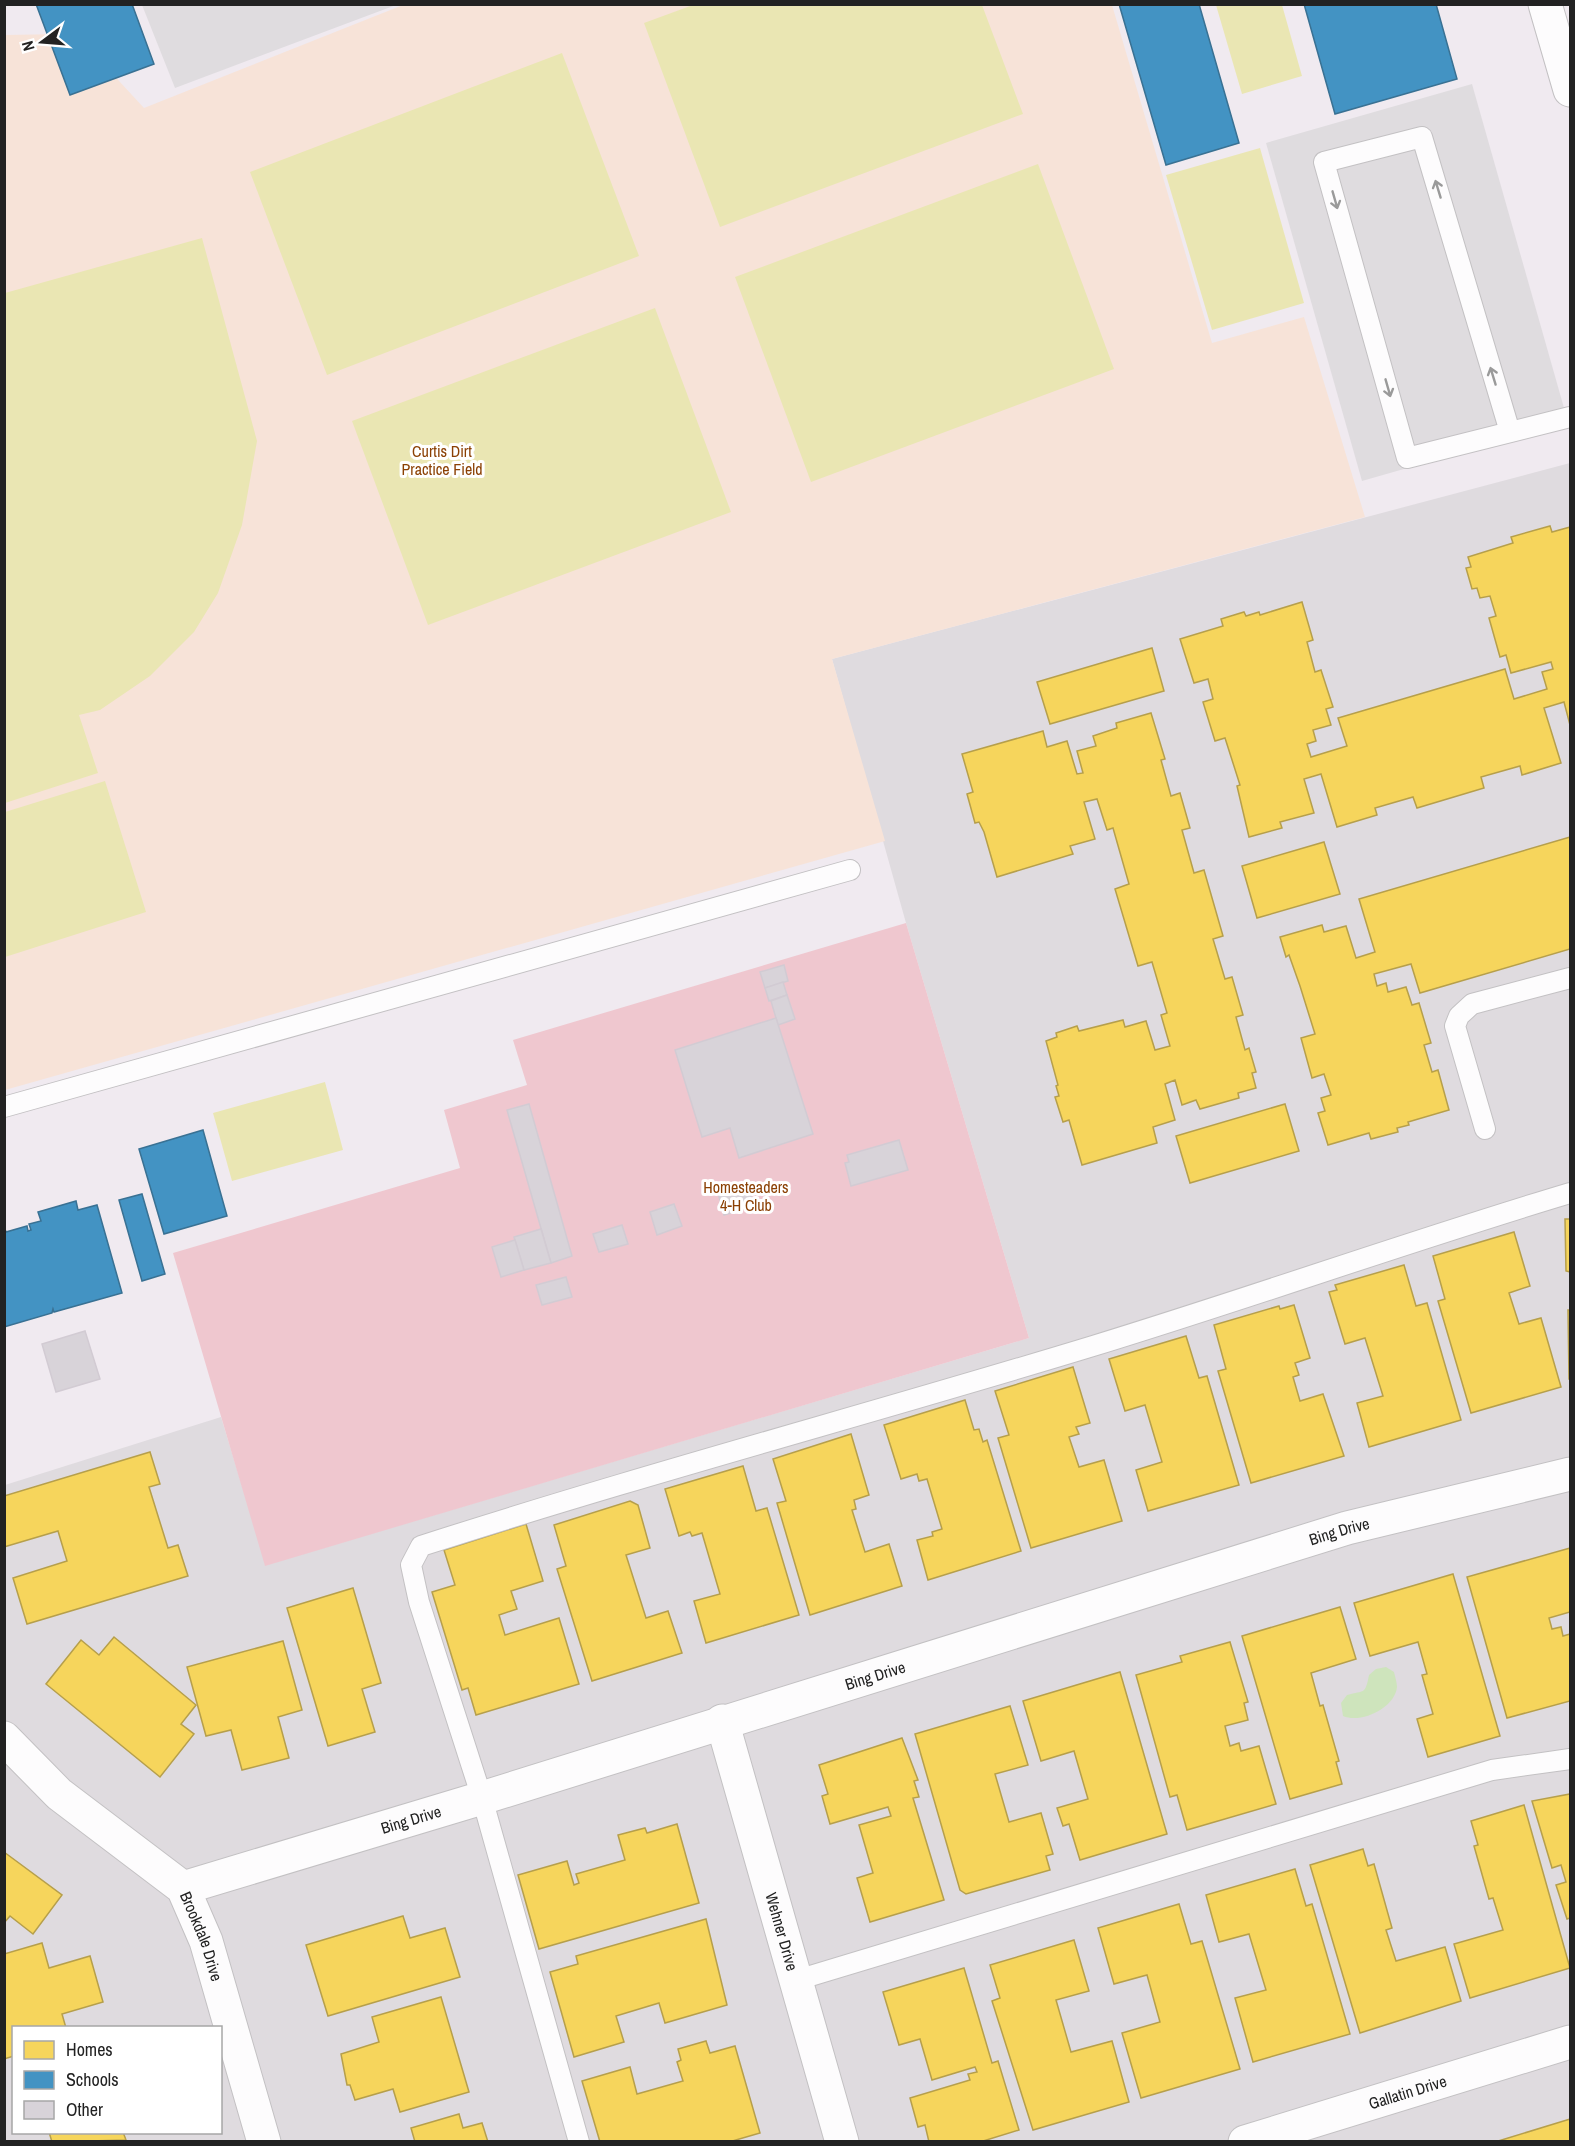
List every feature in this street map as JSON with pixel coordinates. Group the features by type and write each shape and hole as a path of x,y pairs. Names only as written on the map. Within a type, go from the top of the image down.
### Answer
{"street":[{"path":"1545,4 1570,90"},
{"name":"Bing Drive","path":"183,1888 482,1798 722,1721 1347,1528 1570,1474"},
{"name":"Wehner Drive","path":"722,1721 842,2142"},
{"name":"Brookdale Drive","path":"4,1738 59,1794 183,1888 206,1941 264,2142"},
{"name":"Gallatin Drive","path":"1245,2142 1570,2042"}],"lane":[{"path":"1510,432 1422,137 1324,162 1407,458 1570,417"},
{"path":"4,1107 850,870"},
{"path":"1485,1129 1455,1026 1459,1016 1472,1004 1570,978"},
{"path":"579,2142 482,1798 418,1602 411,1565 421,1546 544,1506 1095,1345 1458,1226 1570,1193"},
{"path":"797,1980 1492,1770 1570,1759"}],"shaded area":[{"path":"142,5 396,5 175,88"},
{"path":"1472,84 1568,422 1362,481 1266,143"},
{"path":"1570,463 1570,2141 5,2142 5,1485 221,1417 266,1565 1029,1338 906,923 832,659"},
{"path":"1386,1667 1394,1672 1397,1685 1395,1695 1390,1702 1384,1708 1367,1716 1350,1718 1343,1716 1341,1703 1347,1695 1363,1691 1369,1675 1376,1669"}],"green space":[{"name":"Curtis Dirt Practice Field","path":"403,5 1112,5 1212,343 1304,317 1365,517 832,659 885,841 5,1090 5,35 64,34 95,55 144,108"},
{"path":"693,5 982,5 1023,114 720,227 644,23"},
{"path":"1216,5 1282,5 1302,76 1242,94"},
{"path":"562,53 639,256 327,375 250,172"},
{"path":"1260,148 1304,303 1212,330 1166,175"},
{"path":"1038,164 1114,369 811,482 735,277"},
{"path":"202,238 257,441 242,525 218,593 194,632 150,676 100,710 79,715 98,773 5,803 5,293"},
{"path":"655,308 731,512 428,625 352,421"},
{"path":"105,781 146,912 5,957 5,812"},
{"name":"Homesteaders 4-H Club","path":"906,923 1029,1338 265,1566 173,1253 460,1168 444,1110 527,1085 513,1040"},
{"path":"325,1082 343,1150 232,1181 213,1113"}],"building: Homes":[{"path":"1550,526 1552,532 1570,527 1570,725 1564,702 1544,708 1561,763 1522,775 1520,766 1481,777 1484,788 1417,808 1413,797 1375,808 1377,815 1337,827 1321,774 1304,779 1314,813 1280,822 1282,828 1249,837 1237,786 1240,785 1225,738 1215,741 1203,702 1213,699 1208,679 1194,683 1180,639 1223,626 1221,619 1244,612 1246,616 1259,612 1260,615 1302,602 1313,640 1307,642 1315,672 1321,670 1333,707 1326,709 1331,725 1313,730 1316,741 1307,744 1311,757 1347,746 1338,718 1505,669 1514,699 1547,689 1542,672 1553,669 1551,662 1511,673 1506,655 1500,657 1489,618 1496,616 1490,596 1480,598 1477,588 1472,589 1466,568 1471,567 1468,557 1513,543 1511,537"},
{"path":"1152,648 1164,691 1050,724 1037,682"},
{"path":"1151,713 1165,759 1161,760 1171,796 1180,793 1190,828 1182,830 1194,873 1204,870 1223,936 1213,939 1225,979 1232,977 1243,1015 1236,1017 1245,1050 1249,1048 1256,1072 1252,1073 1256,1088 1238,1093 1239,1098 1200,1109 1196,1100 1182,1105 1175,1080 1165,1084 1175,1120 1153,1127 1157,1143 1082,1165 1069,1120 1063,1122 1055,1097 1059,1096 1056,1086 1058,1085 1046,1041 1057,1037 1056,1033 1077,1026 1079,1031 1123,1020 1125,1027 1146,1021 1155,1050 1170,1046 1161,1015 1167,1013 1152,962 1138,966 1115,889 1129,884 1113,828 1107,830 1097,799 1084,802 1095,839 1070,846 1073,854 997,877 984,832 979,822 975,823 967,794 973,792 962,754 1043,731 1047,747 1067,741 1077,774 1083,773 1077,751 1096,746 1093,736 1117,728 1116,723"},
{"path":"1570,837 1570,949 1420,993 1411,964 1374,974 1377,986 1386,983 1388,992 1406,987 1412,1005 1419,1003 1431,1043 1424,1045 1432,1072 1438,1070 1449,1110 1408,1122 1409,1125 1397,1128 1398,1132 1371,1139 1369,1133 1328,1145 1318,1113 1325,1111 1321,1098 1331,1095 1324,1074 1312,1078 1301,1038 1315,1034 1289,955 1286,957 1280,937 1322,925 1324,932 1346,926 1356,958 1375,952 1359,899"},
{"path":"1324,842 1340,894 1257,918 1242,866"},
{"path":"1285,1104 1299,1151 1190,1183 1176,1136"},
{"path":"1565,1219 1570,1219 1570,1272 1566,1271"},
{"path":"1514,1232 1530,1286 1509,1293 1519,1324 1541,1318 1561,1387 1471,1413 1438,1301 1445,1299 1433,1256"},
{"path":"1404,1265 1416,1306 1427,1303 1461,1420 1369,1447 1357,1403 1383,1396 1365,1338 1345,1344 1329,1292 1337,1290 1335,1285"},
{"path":"1294,1305 1310,1358 1295,1363 1299,1375 1293,1377 1300,1401 1323,1394 1344,1456 1251,1483 1218,1371 1226,1369 1214,1325 1279,1306 1280,1309"},
{"path":"1568,1310 1570,1310 1570,1379 1569,1379"},
{"path":"1186,1336 1199,1378 1207,1376 1239,1485 1148,1511 1136,1470 1162,1462 1145,1405 1125,1411 1109,1359"},
{"path":"1073,1367 1090,1423 1076,1427 1079,1434 1069,1437 1079,1467 1104,1460 1122,1521 1031,1548 998,1438 1009,1435 995,1391"},
{"path":"965,1400 974,1430 979,1429 983,1442 987,1440 1021,1551 928,1580 917,1540 933,1536 932,1532 942,1529 927,1479 919,1481 917,1474 901,1479 884,1425"},
{"path":"851,1434 869,1495 854,1500 856,1509 852,1510 865,1552 889,1544 902,1586 810,1615 777,1503 786,1501 773,1459"},
{"path":"150,1452 160,1484 149,1487 168,1548 178,1545 188,1576 27,1624 13,1578 67,1561 58,1531 4,1547 4,1496"},
{"path":"743,1466 756,1511 767,1508 799,1615 706,1643 694,1601 720,1594 702,1533 692,1536 690,1532 679,1536 665,1489"},
{"path":"630,1501 638,1505 650,1548 626,1555 646,1618 668,1611 682,1653 592,1681 557,1569 566,1566 554,1525"},
{"path":"526,1524 543,1581 511,1591 517,1609 499,1615 505,1635 559,1618 579,1684 476,1715 468,1688 462,1690 432,1592 455,1585 444,1550"},
{"path":"1570,1548 1570,1612 1549,1618 1552,1629 1561,1627 1563,1636 1570,1634 1570,1701 1507,1718 1467,1577"},
{"path":"1453,1574 1500,1736 1428,1757 1417,1719 1433,1714 1422,1675 1427,1674 1418,1642 1370,1656 1354,1603"},
{"path":"353,1588 381,1683 362,1689 375,1732 328,1746 287,1608"},
{"path":"1340,1607 1356,1659 1311,1673 1339,1761 1336,1762 1342,1784 1290,1799 1242,1636"},
{"path":"114,1637 196,1705 181,1724 194,1734 160,1777 46,1684 81,1640 99,1655"},
{"path":"283,1641 302,1710 278,1717 289,1758 242,1770 231,1730 206,1736 187,1667"},
{"path":"1230,1642 1248,1702 1244,1703 1248,1720 1225,1726 1230,1746 1239,1743 1241,1751 1259,1746 1276,1804 1187,1830 1177,1795 1170,1797 1136,1675 1182,1662 1180,1656"},
{"path":"1120,1672 1167,1834 1080,1860 1069,1824 1063,1826 1057,1808 1088,1799 1074,1751 1041,1761 1023,1701"},
{"path":"1010,1706 1028,1765 995,1774 1009,1822 1041,1813 1053,1854 1046,1856 1050,1870 966,1894 960,1890 915,1734"},
{"path":"902,1738 918,1780 914,1781 919,1797 913,1798 944,1900 870,1922 857,1878 873,1873 859,1825 891,1816 888,1807 830,1824 822,1796 828,1794 819,1765"},
{"path":"1570,1794 1570,1918 1567,1919 1556,1885 1566,1882 1561,1865 1552,1868 1532,1801"},
{"path":"1524,1805 1570,1968 1470,1998 1454,1944 1503,1930 1493,1898 1489,1899 1474,1846 1478,1845 1471,1821"},
{"path":"677,1824 699,1903 539,1949 518,1875 567,1861 574,1885 579,1883 576,1874 625,1860 618,1835 645,1828 647,1833"},
{"path":"1363,1849 1368,1866 1374,1864 1392,1928 1386,1930 1396,1961 1445,1947 1461,2001 1360,2033 1310,1865"},
{"path":"4,1852 62,1895 33,1934 10,1916 4,1923"},
{"path":"1295,1869 1306,1906 1312,1904 1350,2034 1253,2062 1235,1998 1266,1990 1249,1934 1219,1942 1206,1895"},
{"path":"1179,1904 1191,1944 1202,1941 1240,2069 1141,2098 1122,2033 1160,2022 1147,1975 1114,1984 1098,1928"},
{"path":"403,1916 410,1938 445,1928 460,1977 328,2016 306,1945"},
{"path":"706,1919 727,2005 665,2023 659,2003 616,2016 624,2042 574,2057 550,1972 578,1964 576,1956"},
{"path":"1074,1940 1089,1991 1056,2000 1071,2052 1112,2041 1129,2102 1033,2130 992,2001 1000,1998 990,1965"},
{"path":"42,1943 49,1968 90,1956 103,2002 62,2014 65,2026 12,2026 12,2057 4,2059 4,1954"},
{"path":"964,1968 992,2063 998,2061 1019,2130 980,2142 929,2142 925,2125 918,2127 910,2098 970,2080 968,2074 977,2072 975,2067 932,2080 920,2039 899,2045 883,1992"},
{"path":"441,1997 469,2092 400,2112 393,2089 355,2100 350,2085 347,2085 341,2054 379,2042 372,2017"},
{"path":"706,2041 710,2053 735,2046 760,2133 729,2142 600,2142 582,2081 630,2067 637,2094 683,2081 677,2062 681,2060 678,2049"},
{"path":"459,2114 463,2128 482,2123 488,2142 415,2142 411,2128"},
{"path":"1570,2119 1570,2142 1495,2142"},
{"path":"50,2134 124,2134 126,2140 52,2142"}],"building: Schools":[{"path":"36,4 132,4 154,64 70,95"},
{"path":"1119,4 1199,4 1239,143 1166,165"},
{"path":"1304,4 1436,4 1457,79 1335,114"},
{"path":"203,1130 227,1216 164,1234 139,1149"},
{"path":"142,1194 165,1274 142,1281 119,1200"},
{"path":"76,1201 78,1210 97,1205 122,1293 54,1312 53,1309 52,1313 4,1327 4,1226 6,1232 27,1226 28,1231 31,1230 29,1224 41,1221 38,1212"}],"building: Other":[{"path":"784,965 788,981 765,988 760,972"},
{"path":"783,982 787,995 769,1001 765,988"},
{"path":"787,995 795,1019 778,1025 771,1001"},
{"path":"776,1018 813,1134 739,1158 730,1128 702,1137 675,1050"},
{"path":"529,1104 572,1256 551,1263 507,1110"},
{"path":"899,1140 908,1170 851,1186 845,1163 849,1162 847,1155"},
{"path":"748,1185 754,1206 724,1215 718,1193"},
{"path":"674,1204 682,1226 657,1235 650,1212"},
{"path":"622,1225 628,1244 599,1252 593,1234"},
{"path":"541,1229 551,1263 524,1270 514,1237"},
{"path":"515,1240 524,1270 501,1277 492,1247"},
{"path":"566,1277 572,1297 542,1305 536,1285"},
{"path":"85,1331 100,1379 56,1392 42,1344"}]}
